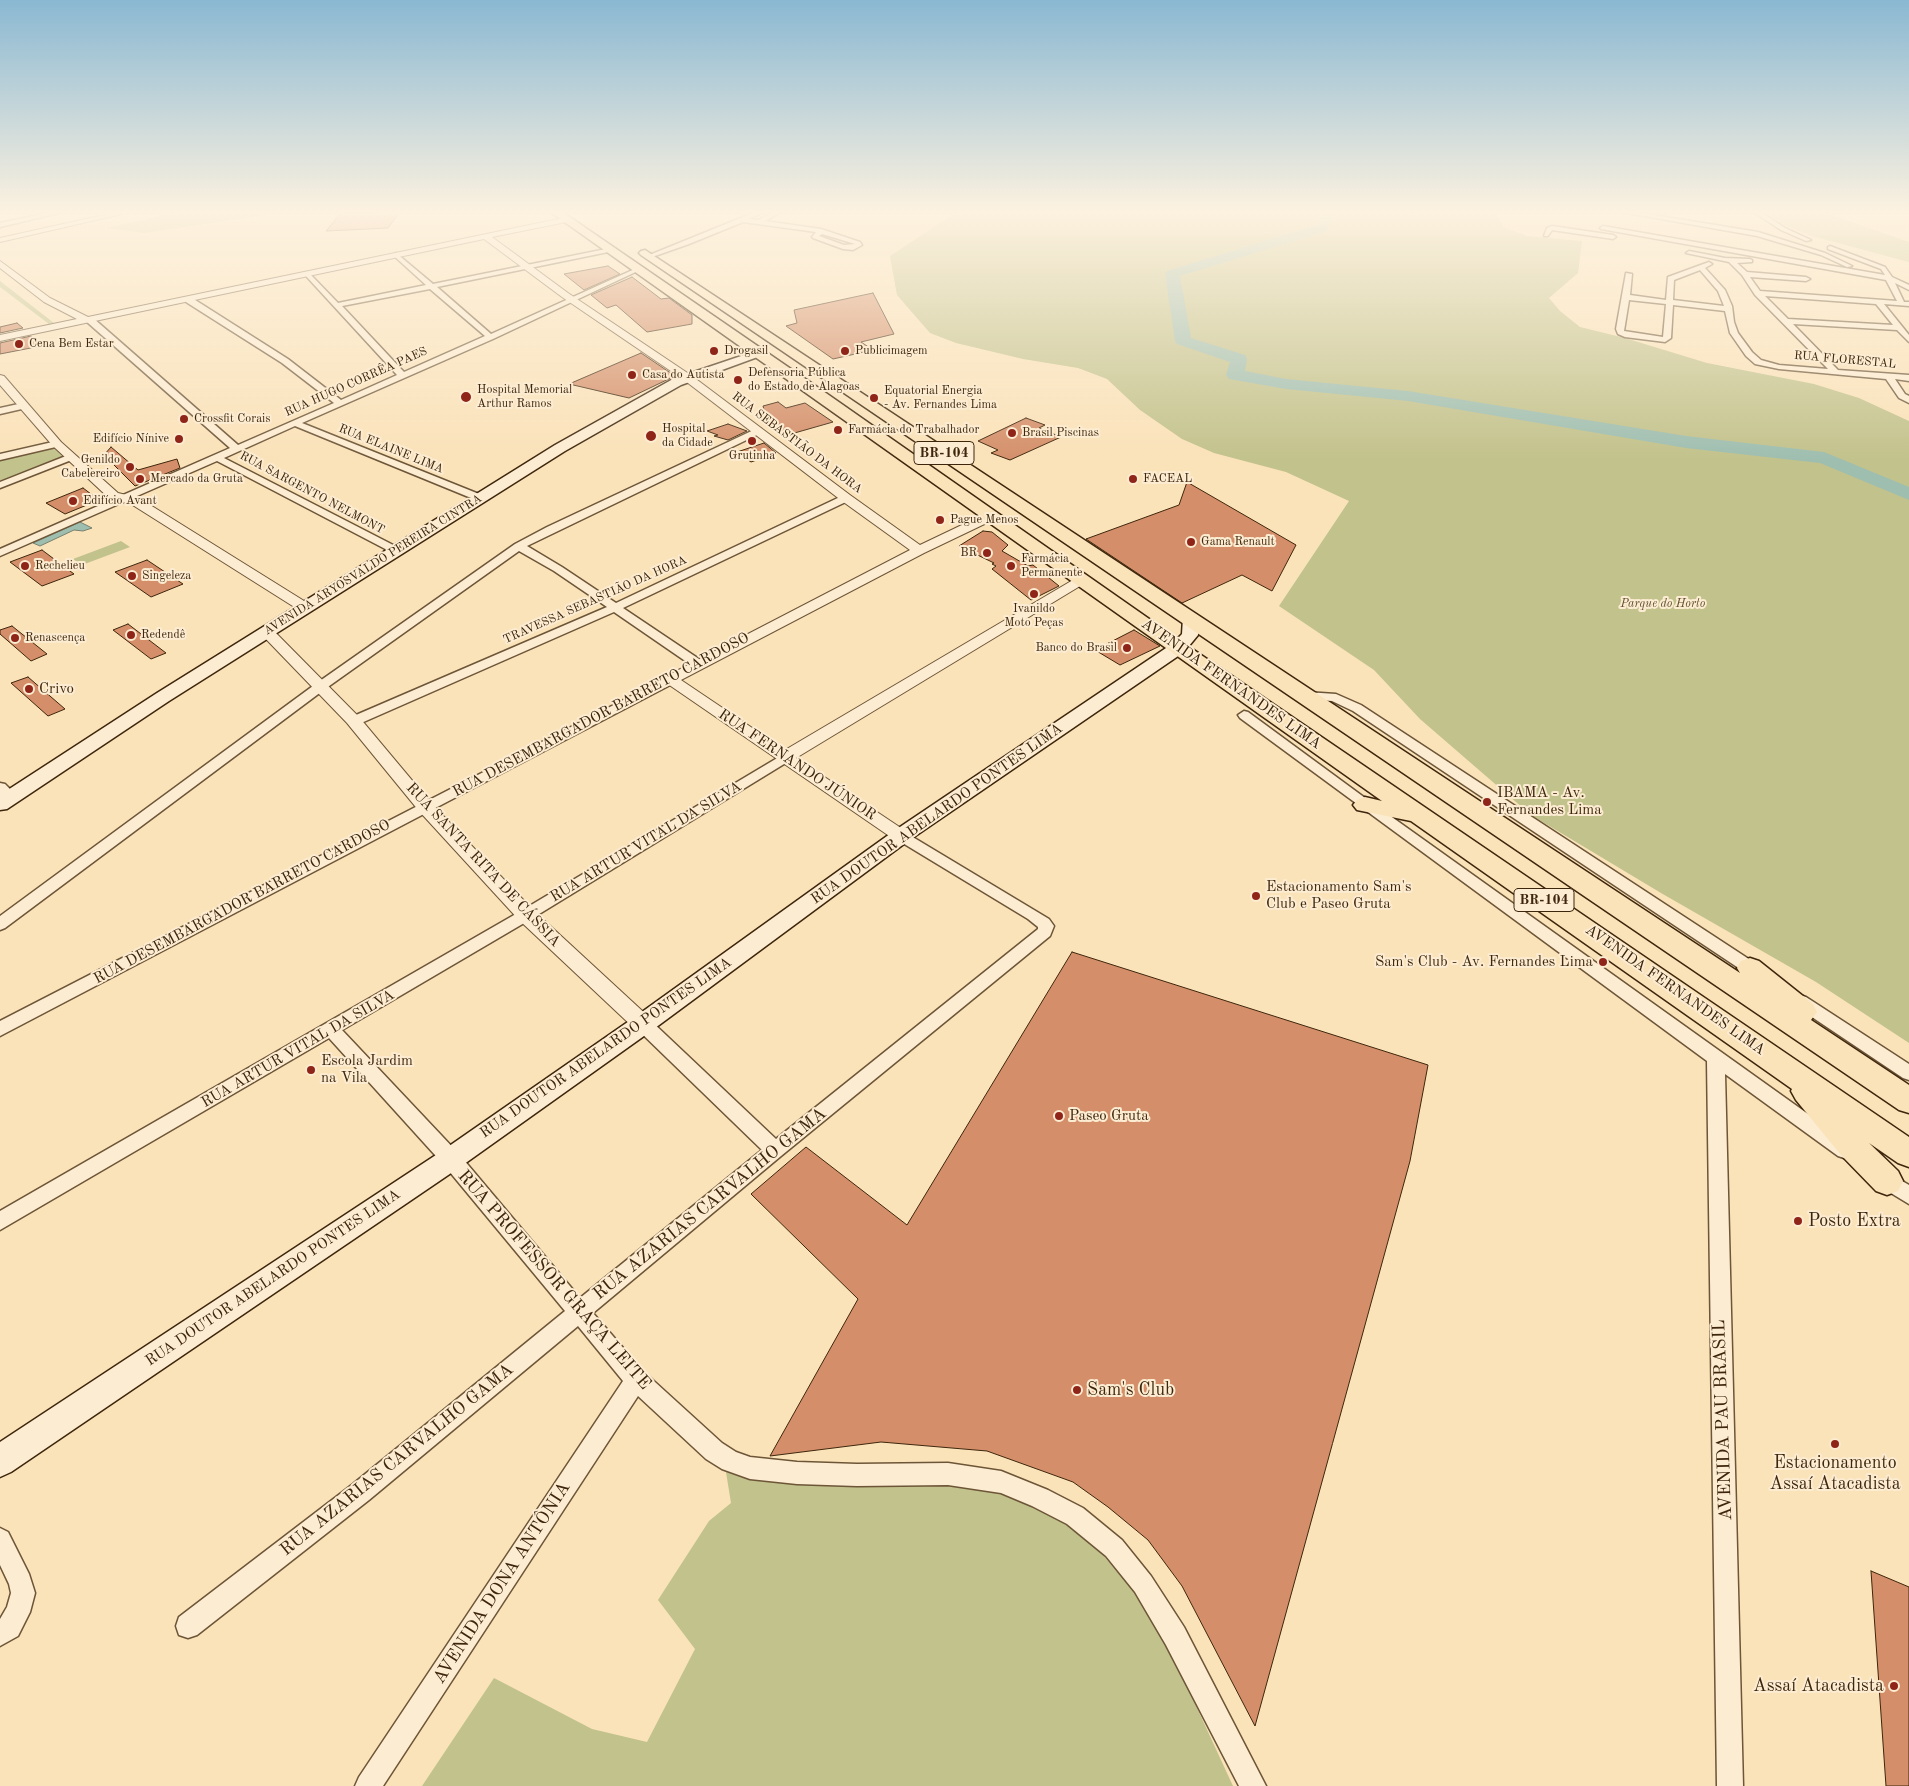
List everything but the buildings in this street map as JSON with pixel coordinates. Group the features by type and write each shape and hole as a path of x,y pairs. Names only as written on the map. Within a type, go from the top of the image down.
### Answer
{"highway":[{"name":"AVENIDA FERNANDES LIMA","path":"676,294 1178,648 1255,712 1423,816 1909,1154"},
{"name":"AVENIDA FERNANDES LIMA","path":"707,294 1306,696 1902,1087"},
{"path":"1255,712 1306,696"},
{"path":"1365,805 1423,816"},
{"path":"1750,968 1902,1087"},
{"path":"1789,1069 1852,1146 1898,1189"}],"main road":[{"name":"AVENIDA ARYOSVALDO PEREIRA CINTRA","path":"3,796 560,448 688,378 759,353"},
{"name":"RUA DOUTOR ABELARDO PONTES LIMA","path":"0,1461 451,1159 643,1024 901,836 1178,648 1190,635 1191,618"}],"street":[{"path":"28,294 56,316 59,323 57,327"},
{"path":"40,294 79,317 90,320 236,448"},
{"path":"0,338 216,294"},
{"path":"327,294 402,375"},
{"path":"338,305 387,294"},
{"path":"441,294 490,337"},
{"name":"RUA SEBASTIÃO DA HORA","path":"564,294 688,378 846,498 919,550"},
{"name":"RUA HUGO CORRÊA PAES","path":"0,553 584,294"},
{"path":"1670,294 1670,302 1667,340 1622,333 1620,330 1625,297 1670,302 1728,310"},
{"name":"RUA FLORESTAL","path":"1723,294 1734,333 1749,354 1758,362 1779,367 1909,378"},
{"path":"1759,294 1837,373"},
{"path":"1776,294 1905,304"},
{"path":"189,300 285,362 340,403"},
{"path":"1878,302 1909,340"},
{"path":"1785,320 1900,328"},
{"path":"1889,377 1902,396 1909,400"},
{"path":"0,378 56,444 114,496 134,501 304,608"},
{"path":"0,411 23,406"},
{"name":"RUA ELAINE LIMA","path":"294,423 480,498"},
{"path":"0,924 321,686 519,546 758,431"},
{"path":"0,457 56,444"},
{"path":"0,485 71,457"},
{"name":"RUA SARGENTO NELMONT","path":"216,457 396,550"},
{"name":"TRAVESSA SEBASTIÃO DA HORA","path":"354,721 614,608 846,498"},
{"name":"RUA DESEMBARGADOR BARRETO CARDOSO","path":"0,1029 698,664 919,550 991,516"},
{"path":"519,546 558,569 698,664"},
{"name":"RUA ARTUR VITAL DA SILVA","path":"0,1221 332,1030 1083,580"},
{"name":"RUA SANTA RITA DE CÁSSIA","path":"267,632 354,721 425,807 526,915 775,1150"},
{"name":"RUA FERNANDO JÚNIOR","path":"670,680 901,836 1033,915 1044,923 1046,926 1045,932"},
{"path":"1306,696 1327,696 1353,706 1750,968"},
{"name":"AVENIDA FERNANDES LIMA","path":"1255,712 1365,805 1898,1189"},
{"name":"RUA AZARIAS CARVALHO GAMA","path":"188,1626 361,1492 775,1150 1045,932"},
{"name":"RUA PROFESSOR GRAÇA LEITE","path":"332,1030 451,1159 636,1380 714,1451 730,1461 750,1468 797,1473 857,1475 948,1474 1001,1482 1040,1498 1075,1516 1114,1548 1143,1584 1175,1636 1253,1786"},
{"name":"AVENIDA PAU BRASIL","path":"1716,1058 1731,1784"},
{"name":"AVENIDA DONA ANTÔNIA","path":"368,1786 636,1380"},
{"path":"0,1540 21,1582 23,1593 18,1612 8,1627 0,1634"}],"green space":[{"path":"10,294 17,294 54,323 49,324"},
{"name":"Parque do Horto","path":"1553,294 1549,298 1560,311 1580,327 1625,338 1707,363 1814,384 1859,398 1909,421 1909,1043 1816,982 1661,893 1531,815 1420,719 1374,670 1279,606 1349,501 1286,472 1214,453 1182,439 1140,410 1107,379 1078,368 1023,359 956,343 930,333 897,295"},
{"path":"60,443 68,455 0,483 0,457"},
{"path":"121,541 130,547 82,565 73,559"},
{"path":"726,1472 800,1480 913,1478 1008,1490 1087,1536 1155,1617 1233,1786 422,1786 494,1678 592,1729 647,1742 695,1649 658,1600 709,1521 731,1503"}],"shaded area":[{"path":"80,522 92,528 83,531 74,530 40,546 33,543"}],"waterway":[{"path":"1175,294 1183,341 1239,359 1235,375 1286,384 1408,396 1686,442 1824,458 1909,494"}],"place":[{"name":"Cena Bem Estar","path":"19,344"},
{"name":"Drogasil","path":"714,351"},
{"name":"Publicimagem","path":"845,351"},
{"name":"Casa do Autista","path":"632,375"},
{"name":"Defensoria Pública do Estado de Alagoas","path":"738,380"},
{"name":"Hospital Memorial Arthur Ramos","path":"466,397"},
{"name":"Equatorial Energia - Av. Fernandes Lima","path":"874,398"},
{"name":"Crossfit Corais","path":"184,419"},
{"name":"Farmácia do Trabalhador","path":"838,430"},
{"name":"Brasil Piscinas","path":"1012,433"},
{"name":"Hospital da Cidade","path":"651,436"},
{"name":"Edifício Nínive","path":"179,439"},
{"name":"Grutinha","path":"752,441"},
{"name":"Genildo Cabelereiro","path":"130,467"},
{"name":"Mercado da Gruta","path":"140,479"},
{"name":"FACEAL","path":"1133,479"},
{"name":"Edifício Avant","path":"73,501"},
{"name":"Pague Menos","path":"940,520"},
{"name":"Gama Renault","path":"1191,542"},
{"name":"BR","path":"987,553"},
{"name":"Rechelieu","path":"25,566"},
{"name":"Farmácia Permanente","path":"1011,566"},
{"name":"Singeleza","path":"132,576"},
{"name":"Ivanildo Moto Peças","path":"1034,594"},
{"name":"Redendê","path":"131,635"},
{"name":"Renascença","path":"15,638"},
{"name":"Banco do Brasil","path":"1127,648"},
{"name":"Crivo","path":"29,689"},
{"name":"IBAMA - Av. Fernandes Lima","path":"1487,802"},
{"name":"Estacionamento Sam's Club e Paseo Gruta","path":"1256,896"},
{"name":"Sam's Club - Av. Fernandes Lima","path":"1603,962"},
{"name":"Escola Jardim na Vila","path":"311,1070"},
{"name":"Paseo Gruta","path":"1059,1116"},
{"name":"Posto Extra","path":"1798,1221"},
{"name":"Sam's Club","path":"1077,1390"},
{"name":"Estacionamento Assaí Atacadista","path":"1835,1444"},
{"name":"Assaí Atacadista","path":"1894,1686"}]}
